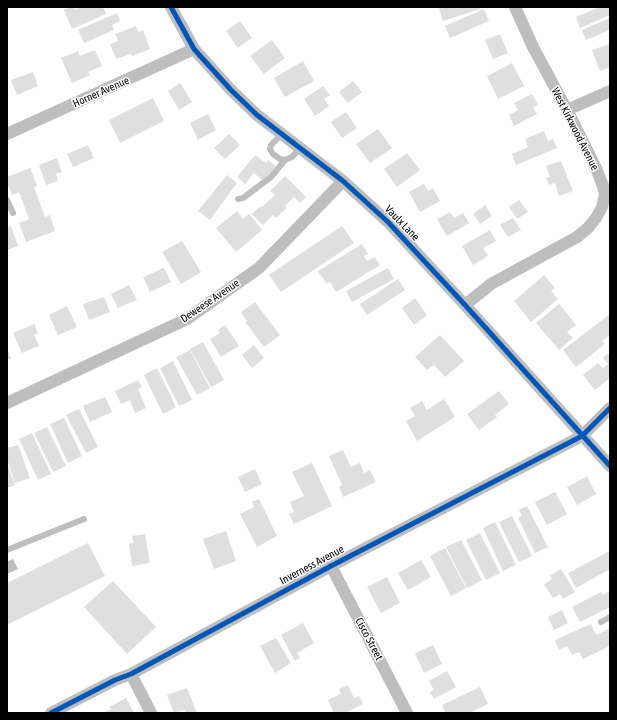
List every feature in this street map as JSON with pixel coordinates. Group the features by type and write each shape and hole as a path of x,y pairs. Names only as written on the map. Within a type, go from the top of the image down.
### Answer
{"street":[{"name":"Vaulx Lane","path":"171,7 194,50 231,90 257,115 343,181 388,222 610,466"},
{"name":"West Kirkwood Avenue","path":"465,305 491,284 577,237 588,228 596,218 602,206 605,194 596,168 567,110 533,48 516,7"},
{"name":"Horner Avenue","path":"7,134 194,50"},
{"path":"567,110 610,91"},
{"name":"Deweese Avenue","path":"7,402 187,320 259,268 343,181"},
{"name":"Inverness Avenue","path":"51,713 108,682 131,674 331,566 582,436 610,408"},
{"name":"Cisco Street","path":"331,566 407,713"},
{"path":"131,674 151,713"}],"lane":[{"path":"282,134 270,149 276,157 285,160"},
{"path":"238,199 243,198 271,177 285,160 292,157 300,148"},
{"path":"7,200 13,213"},
{"path":"7,550 13,546 84,519"},
{"path":"601,622 610,617"}],"shaded area":[{"path":"13,559 18,569 7,574 7,562"}],"building":[{"path":"74,7 75,9 80,7 103,7 106,14 72,29 64,10"},
{"path":"480,7 480,9 443,21 439,8"},
{"path":"600,7 610,7 610,15 580,28 576,17"},
{"path":"484,9 489,21 450,38 445,26"},
{"path":"117,13 120,21 112,25 114,30 84,43 78,30"},
{"path":"610,18 610,30 586,40 582,30"},
{"path":"240,21 252,38 238,48 226,31"},
{"path":"136,26 138,32 143,30 150,49 132,56 131,54 116,59 110,44 118,41 115,34"},
{"path":"500,34 508,53 493,59 485,40"},
{"path":"272,40 285,58 264,74 250,56"},
{"path":"610,44 610,67 600,71 592,50"},
{"path":"95,50 102,66 88,72 90,75 72,83 61,58 78,51 80,56"},
{"path":"303,61 314,81 285,97 274,78"},
{"path":"512,63 524,86 498,99 487,76"},
{"path":"33,72 38,86 17,95 11,80"},
{"path":"353,81 362,92 348,103 339,92"},
{"path":"180,83 192,102 179,110 168,91"},
{"path":"323,86 330,95 324,99 329,106 315,116 304,99"},
{"path":"532,94 538,105 533,107 537,114 514,126 509,115 518,110 514,103"},
{"path":"153,98 164,121 120,143 109,120"},
{"path":"346,112 357,128 342,138 331,122"},
{"path":"208,114 216,130 198,140 190,123"},
{"path":"378,129 392,148 370,163 356,144"},
{"path":"544,131 548,141 553,139 557,148 516,165 512,154 528,147 525,139"},
{"path":"229,134 240,145 225,159 214,148"},
{"path":"88,145 94,158 73,167 67,154"},
{"path":"407,153 420,170 397,187 384,169"},
{"path":"255,155 266,163 268,160 276,166 263,181 254,173 245,184 237,177"},
{"path":"57,158 62,172 56,174 58,181 46,185 39,165"},
{"path":"561,161 573,191 559,196 555,183 549,185 546,178 550,177 546,166"},
{"path":"30,168 37,186 34,187 45,217 50,215 55,231 26,242 19,223 29,219 19,192 12,195 7,182 7,177"},
{"path":"227,175 237,183 210,220 198,211"},
{"path":"285,176 306,197 300,203 294,197 285,206 287,208 276,218 273,215 263,225 252,214 275,195 270,191"},
{"path":"424,184 428,191 433,188 440,201 420,212 409,192"},
{"path":"519,200 528,212 517,219 509,207"},
{"path":"485,205 492,216 480,224 473,214"},
{"path":"237,211 243,219 249,214 262,230 236,252 216,228"},
{"path":"450,212 454,218 463,213 469,223 447,236 437,219"},
{"path":"513,218 521,230 508,237 500,225"},
{"path":"11,226 18,246 7,250 7,227"},
{"path":"342,226 354,243 281,292 269,275"},
{"path":"490,230 496,241 483,248 488,256 473,265 462,246"},
{"path":"182,241 201,272 181,284 162,252"},
{"path":"362,244 368,254 364,256 367,261 375,257 380,265 336,292 330,282 326,283 318,271"},
{"path":"164,268 171,282 150,292 143,277"},
{"path":"388,268 394,279 352,302 346,291"},
{"path":"544,275 555,288 551,291 558,299 531,322 514,301"},
{"path":"398,279 405,290 367,315 360,304"},
{"path":"129,285 137,300 118,308 111,294"},
{"path":"104,297 110,312 89,320 83,304"},
{"path":"415,298 427,315 414,325 402,308"},
{"path":"255,302 280,335 264,347 245,322 247,321 241,312"},
{"path":"559,304 576,325 567,332 573,338 559,350 536,323"},
{"path":"67,306 77,327 58,335 49,315"},
{"path":"610,314 610,335 602,341 605,344 576,367 563,350"},
{"path":"34,324 38,333 34,335 39,346 22,353 13,333"},
{"path":"225,325 239,346 221,357 210,339 220,333 218,330"},
{"path":"440,335 464,361 445,377 434,365 427,370 415,357"},
{"path":"203,342 224,380 211,387 190,349"},
{"path":"254,345 264,358 252,368 242,355"},
{"path":"7,349 11,359 7,360"},
{"path":"190,350 210,388 197,395 176,357"},
{"path":"610,352 610,378 595,390 583,375 598,363 603,368 608,364 603,358"},
{"path":"173,361 192,400 179,406 160,368"},
{"path":"157,368 176,407 163,414 144,375"},
{"path":"138,380 142,387 138,389 146,408 135,413 130,400 121,404 115,391"},
{"path":"499,391 509,404 495,415 497,417 479,430 467,414"},
{"path":"105,397 112,412 90,422 83,406"},
{"path":"444,399 455,417 417,441 406,421 415,416 410,408 422,401 427,410"},
{"path":"79,409 98,447 86,453 66,415"},
{"path":"64,418 82,456 68,463 50,424"},
{"path":"47,427 66,466 53,472 34,433"},
{"path":"32,433 51,474 38,480 19,439"},
{"path":"18,445 30,478 15,483 7,459 7,448"},
{"path":"343,450 351,467 360,463 364,473 370,470 376,482 343,497 339,487 342,485 329,456"},
{"path":"7,463 15,485 7,488"},
{"path":"312,463 332,506 294,524 289,514 294,512 290,502 304,496 292,472"},
{"path":"255,469 262,484 245,492 238,477"},
{"path":"587,476 596,494 577,505 567,487"},
{"path":"555,492 567,514 547,525 535,502"},
{"path":"259,499 277,536 257,547 240,514 254,507 252,502"},
{"path":"527,506 548,547 535,553 518,518 522,516 519,510"},
{"path":"512,516 532,556 519,562 499,522"},
{"path":"495,522 516,565 503,571 483,528"},
{"path":"226,531 236,561 214,569 203,539"},
{"path":"480,533 500,573 486,580 466,540"},
{"path":"145,534 150,563 132,566 129,544 133,543 132,536"},
{"path":"461,540 482,580 467,588 446,547"},
{"path":"88,543 105,576 7,625 7,583"},
{"path":"445,548 466,588 451,596 430,556"},
{"path":"610,551 610,569 576,588 568,573"},
{"path":"421,560 431,577 408,590 398,573"},
{"path":"561,569 575,592 563,599 560,594 553,598 544,584 552,579 550,576"},
{"path":"387,577 400,603 381,613 367,587"},
{"path":"113,581 156,627 127,654 84,607"},
{"path":"610,591 610,607 580,622 572,607 601,592 603,595"},
{"path":"562,610 568,623 554,630 548,617"},
{"path":"303,623 314,643 297,653 300,658 295,661 281,635"},
{"path":"591,624 596,635 610,628 610,646 583,659 579,652 572,655 567,646 559,650 555,640"},
{"path":"276,638 291,663 275,673 260,646"},
{"path":"433,645 442,664 424,673 415,653"},
{"path":"447,671 456,687 434,699 430,692 434,690 429,681"},
{"path":"348,685 354,698 359,696 363,704 345,713 334,713 328,700 341,694 339,689"},
{"path":"480,687 488,704 469,713 446,713 442,705"},
{"path":"187,688 197,713 186,713 184,710 174,713 167,695"},
{"path":"126,698 134,713 103,713 111,709 109,707"}],"cycle path":[{"path":"171,7 194,49 231,90 257,115 343,181 388,222 610,466"},
{"path":"51,713 115,680 131,674 331,566 582,436 610,408"}]}
